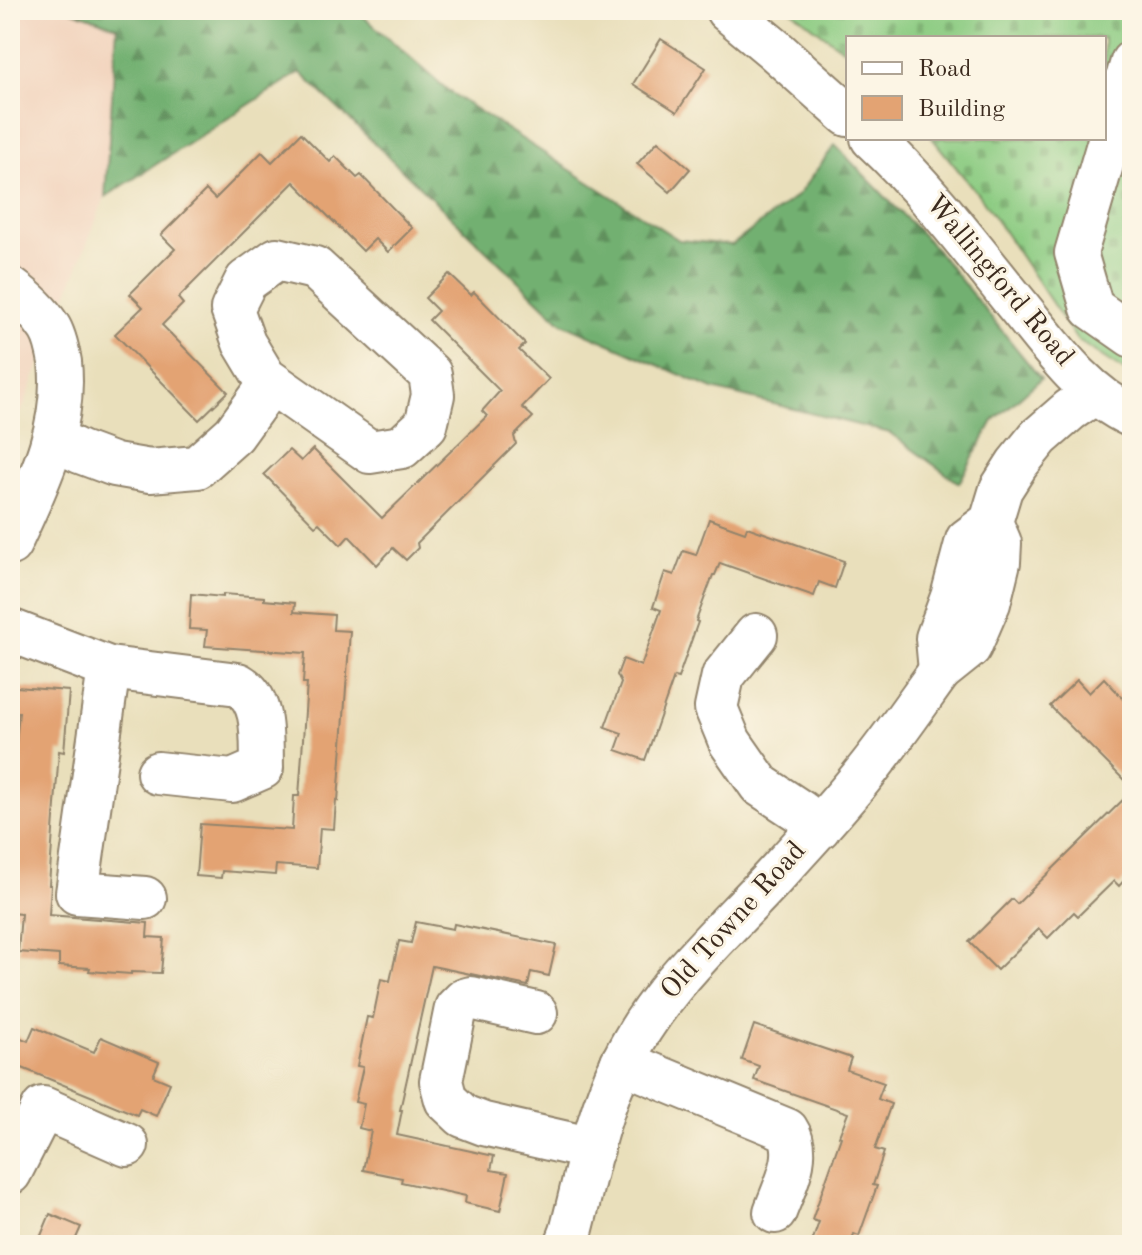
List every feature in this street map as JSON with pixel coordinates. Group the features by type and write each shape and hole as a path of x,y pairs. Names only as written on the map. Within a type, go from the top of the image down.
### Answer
{"street":[{"path":"727,10 846,113"},
{"path":"1132,62 1076,253 1092,308 1132,336"},
{"name":"Wallingford Road","path":"874,140 927,196 1063,359 1095,393 1132,416"},
{"path":"54,439 115,465 150,471 197,467 234,434 265,391 265,378 244,343 232,309 246,281 277,259 315,268 430,374 433,395 426,425 402,447 370,452 265,378"},
{"path":"10,288 29,302 50,328 59,352 62,385 54,439 10,544"},
{"name":"Old Towne Road","path":"566,1245 603,1107 622,1062 649,1016 680,975 819,828 940,671 937,638 967,540 991,522 1001,489 1039,437 1095,393"},
{"path":"10,630 109,668 238,684 247,689 256,703 261,728 262,768 232,781 158,773"},
{"path":"756,635 723,676 716,708 730,742 760,785 819,828"},
{"path":"109,668 77,893 145,898"},
{"path":"536,1013 471,998 464,1000 456,1008 441,1081 446,1100 463,1116 484,1124 593,1149"},
{"path":"622,1062 787,1130 793,1138 794,1157 775,1212"},
{"path":"10,1173 43,1108 127,1145"}],"shaded area":[{"path":"10,10 70,10 117,27 105,197 21,413 10,408"}],"green space":[{"path":"71,10 356,10 451,93 679,240 732,245 798,195 835,145 934,247 1041,379 993,421 959,483 890,433 713,389 562,323 300,72 105,197 117,27"},
{"path":"791,10 1132,10 1132,376 1077,340 982,199 934,140 1106,140 1106,36 846,36 846,51"}],"building":[{"path":"661,39 706,68 677,112 633,84"},
{"path":"301,133 330,162 335,156 357,178 361,175 412,228 388,252 375,239 363,251 294,182 178,298 183,304 162,325 228,392 199,420 115,334 143,307 130,294 175,249 161,235 206,190 215,199 262,152 272,162"},
{"path":"658,141 690,169 670,192 637,164"},
{"path":"449,274 471,295 474,292 525,344 519,350 549,379 522,407 533,417 514,436 516,444 417,543 418,548 406,560 393,548 377,565 349,536 341,545 319,523 315,526 264,474 289,450 301,461 313,449 382,518 487,416 482,411 500,391 429,320 438,311 425,298"},
{"path":"709,519 745,532 747,527 844,561 835,588 819,582 814,596 720,563 696,621 678,678 674,677 645,760 616,750 622,733 605,727 621,683 617,675 623,659 641,666 661,610 653,607 665,572 674,575 683,551 696,555"},
{"path":"191,594 264,597 264,600 295,603 294,612 334,615 333,630 350,631 338,801 334,829 320,828 317,868 276,865 275,875 222,871 221,878 196,876 200,824 292,830 294,796 299,796 307,683 303,683 305,653 205,646 207,630 189,629"},
{"path":"1104,678 1132,708 1132,788 1050,706 1077,680 1089,693"},
{"path":"16,687 69,691 64,752 59,751 49,915 148,923 147,937 164,938 161,973 89,971 90,968 59,966 59,955 18,952 21,914 10,913 10,764 14,765 19,712 14,712"},
{"path":"1132,791 1132,872 1119,886 1114,881 1078,916 1074,912 1048,938 1039,929 997,970 969,942 1012,899 1017,904"},
{"path":"416,922 453,929 454,924 556,945 549,976 531,972 528,986 432,966 400,1110 397,1135 494,1156 491,1170 508,1173 500,1211 465,1203 466,1196 363,1170 371,1131 359,1128 364,1104 355,1102 363,1067 357,1066 367,1017 373,1018 381,979 390,981 399,941 411,943"},
{"path":"754,1025 851,1058 847,1070 884,1083 878,1099 891,1104 875,1149 884,1152 873,1185 877,1186 859,1236 854,1234 851,1245 811,1245 819,1222 812,1220 848,1113 754,1080 759,1066 742,1060"},
{"path":"34,1027 94,1052 101,1037 159,1062 153,1076 170,1083 156,1116 140,1109 137,1115 10,1063 10,1033 28,1041"},
{"path":"50,1214 81,1227 73,1245 37,1245"}]}
